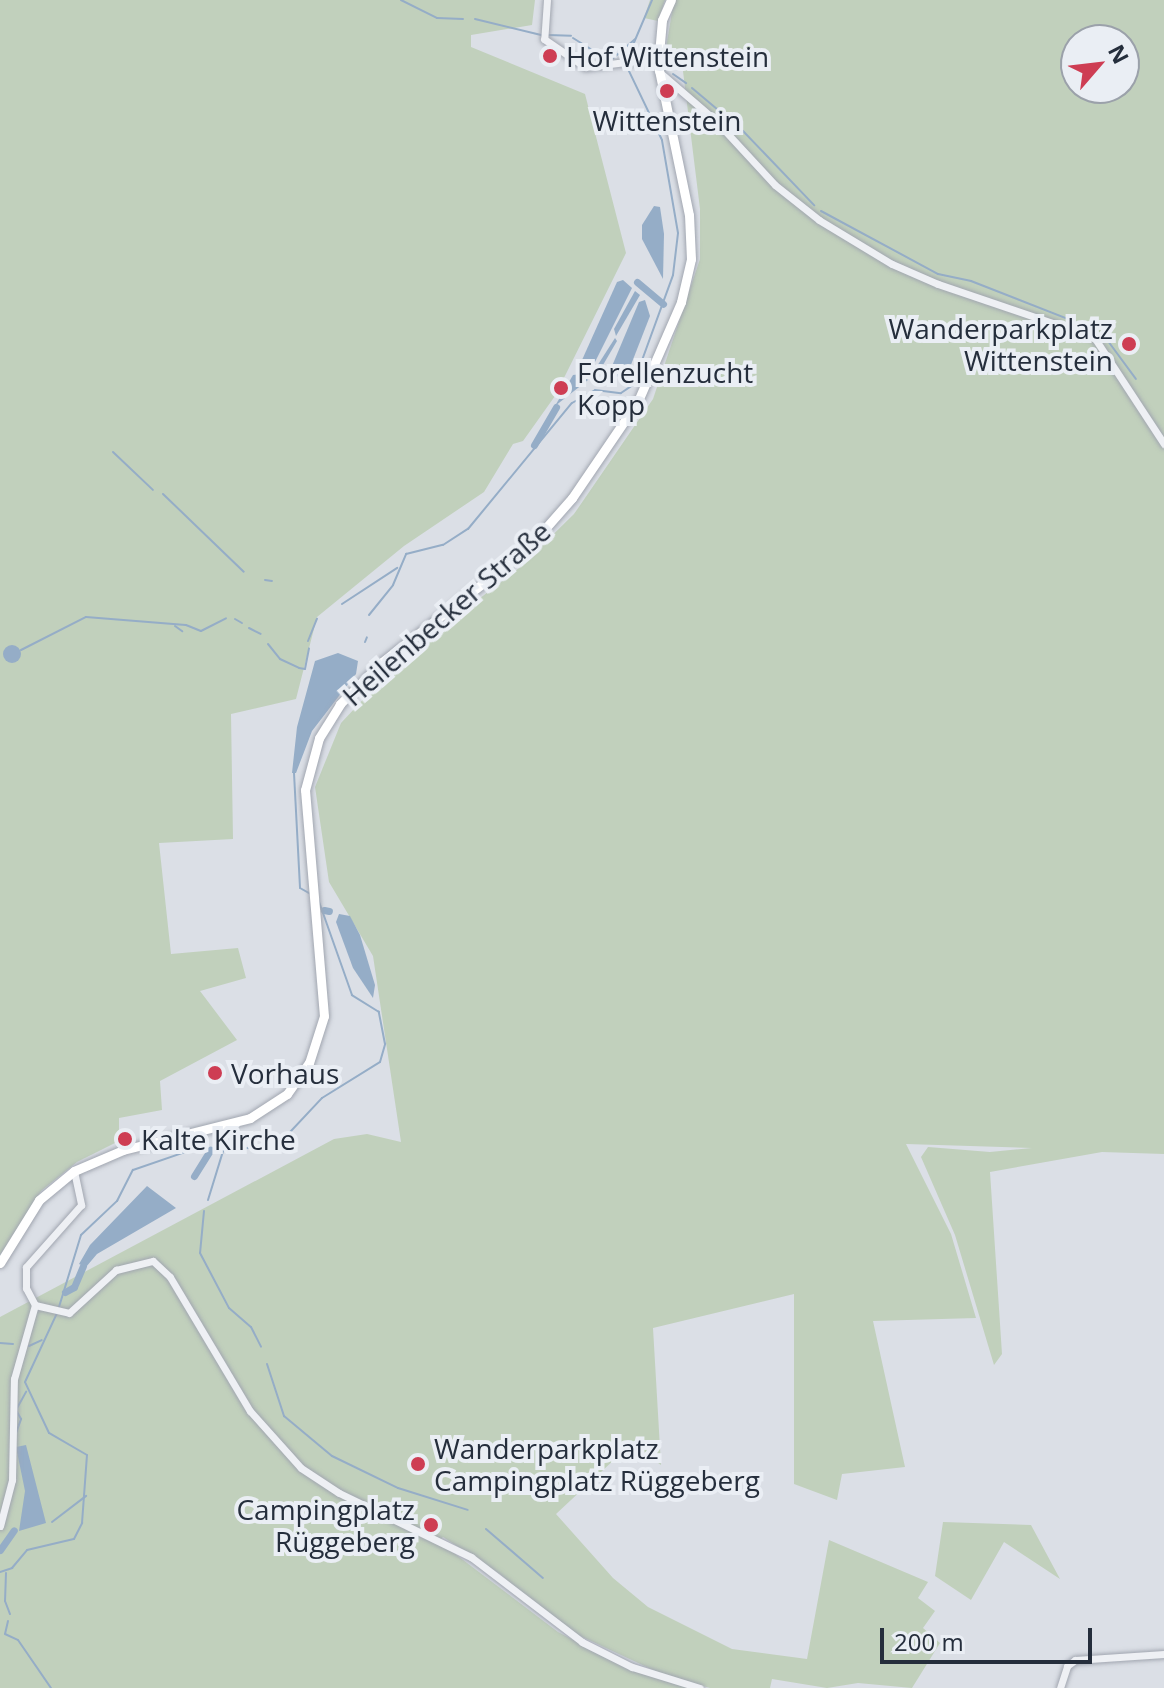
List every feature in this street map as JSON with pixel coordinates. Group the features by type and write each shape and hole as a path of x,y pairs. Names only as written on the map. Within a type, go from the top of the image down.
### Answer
{"main road":[{"name":"Heilenbecker Straße","path":"0,1263 39,1200 74,1171 123,1150 240,1122 294,1086 315,1052 323,1025 307,775 332,715 382,662 549,526 630,413 665,346 688,278 691,239 684,173 658,71 671,0"}],"street":[{"path":"547,0 544,39 585,67 658,58"},
{"path":"658,71 723,127 775,185 819,220 892,264 938,284 1094,337 1164,444"},
{"path":"74,1171 81,1205 26,1267 26,1288 35,1305 62,1314 116,1270 153,1261 170,1277 250,1411 301,1468 339,1493 471,1557 582,1642 632,1667 700,1688"},
{"path":"0,1526 12,1480 14,1379 35,1305"},
{"path":"1060,1688 1067,1666 1075,1660 1164,1654"}],"green space":[{"path":"0,0 535,0 532,25 471,35 471,47 585,94 626,253 555,396 523,441 513,444 484,492 404,546 317,617 296,699 231,714 233,839 159,843 171,954 238,948 246,978 200,991 237,1040 160,1081 162,1110 119,1118 119,1141 77,1162 41,1191 0,1255"},
{"path":"650,0 665,0 658,21 644,18"},
{"path":"674,0 1164,0 1164,1154 1102,1152 990,1172 1002,1354 994,1365 955,1235 921,1157 928,1147 990,1152 1032,1148 906,1144 951,1234 976,1318 873,1321 905,1467 842,1474 837,1500 794,1484 794,1294 653,1328 661,1465 631,1444 556,1514 613,1578 648,1607 732,1649 807,1659 829,1540 928,1582 918,1598 935,1611 923,1628 940,1643 912,1688 858,1683 827,1688 772,1679 770,1688 710,1688 666,1676 561,1627 500,1574 443,1537 438,1541 558,1632 631,1670 688,1688 0,1688 0,1317 334,1139 367,1134 401,1142 373,956 329,882 315,787 341,723 400,660 519,568 574,514 653,399 700,259 700,209 681,55 665,54"},
{"path":"943,1522 1031,1525 1060,1579 1004,1542 971,1600 935,1576"}],"water":[{"path":"654,206 660,207 664,234 663,279 642,239 642,225"},
{"path":"623,280 632,288 590,372 585,372 582,360 617,282"},
{"path":"635,291 640,295 616,336 614,329"},
{"path":"645,300 650,316 627,375 607,378 639,302"},
{"path":"615,338 617,341 596,377 592,374"},
{"path":"581,374 588,380 555,406 573,375"},
{"path":"8,645 16,645 21,654 19,661 8,663 3,658 3,650"},
{"path":"338,653 358,661 356,674 312,731 296,773 292,773 297,727 315,661"},
{"path":"339,914 350,916 360,935 375,985 373,998 353,968 336,922"},
{"path":"147,1186 176,1208 97,1254 86,1267 79,1264 90,1245"},
{"path":"26,1445 46,1523 19,1531 25,1491 16,1447"}],"waterway":[{"path":"401,0 437,18 463,19"},
{"path":"627,59 652,0"},
{"path":"475,19 541,35"},
{"path":"548,35 571,36"},
{"path":"573,38 610,61 635,39"},
{"path":"369,615 393,585 406,554 443,545 468,529 572,403 595,390 621,393 633,385 673,275 678,233 662,140 626,65"},
{"path":"673,74 686,83"},
{"path":"692,88 743,131 814,205"},
{"path":"821,211 938,274 971,281 1096,330"},
{"path":"637,282 663,304"},
{"path":"1105,337 1136,379"},
{"path":"534,445 556,407"},
{"path":"113,452 153,490"},
{"path":"163,494 244,572"},
{"path":"342,604 397,568"},
{"path":"265,580 272,581"},
{"path":"21,650 86,617 186,625 201,631 226,618"},
{"path":"235,619 242,623"},
{"path":"308,641 317,619"},
{"path":"175,626 182,631"},
{"path":"249,628 261,634"},
{"path":"365,642 367,637"},
{"path":"268,644 280,659 305,669 309,648"},
{"path":"294,773 300,888 311,894"},
{"path":"59,1307 81,1235 117,1201 133,1170 191,1150 276,1147 322,1098 380,1062 385,1044 379,1012 352,995 317,896"},
{"path":"324,910 329,911"},
{"path":"208,1200 224,1148"},
{"path":"194,1176 210,1150"},
{"path":"204,1211 200,1253 229,1308 251,1327 261,1347"},
{"path":"65,1292 74,1287 83,1266"},
{"path":"0,1572 12,1568 27,1550 74,1539 82,1523 87,1455 49,1433 25,1382 57,1313"},
{"path":"29,1346 42,1340"},
{"path":"0,1343 13,1344"},
{"path":"267,1364 284,1416 332,1456 398,1488 468,1510"},
{"path":"16,1433 21,1419 16,1410 26,1392"},
{"path":"52,1522 86,1496"},
{"path":"486,1529 543,1578"},
{"path":"0,1550 14,1530"},
{"path":"6,1573 5,1601 10,1614"},
{"path":"8,1621 5,1634 18,1640 51,1688"}],"place":[{"name":"Hof Wittenstein","path":"550,56"},
{"name":"Wittenstein","path":"667,91"},
{"name":"Wanderparkplatz Wittenstein","path":"1129,344"},
{"name":"Forellenzucht Kopp","path":"561,388"},
{"name":"Vorhaus","path":"215,1073"},
{"name":"Kalte Kirche","path":"125,1139"},
{"name":"Wanderparkplatz Campingplatz Rüggeberg","path":"418,1464"},
{"name":"Campingplatz Rüggeberg","path":"431,1525"}]}
